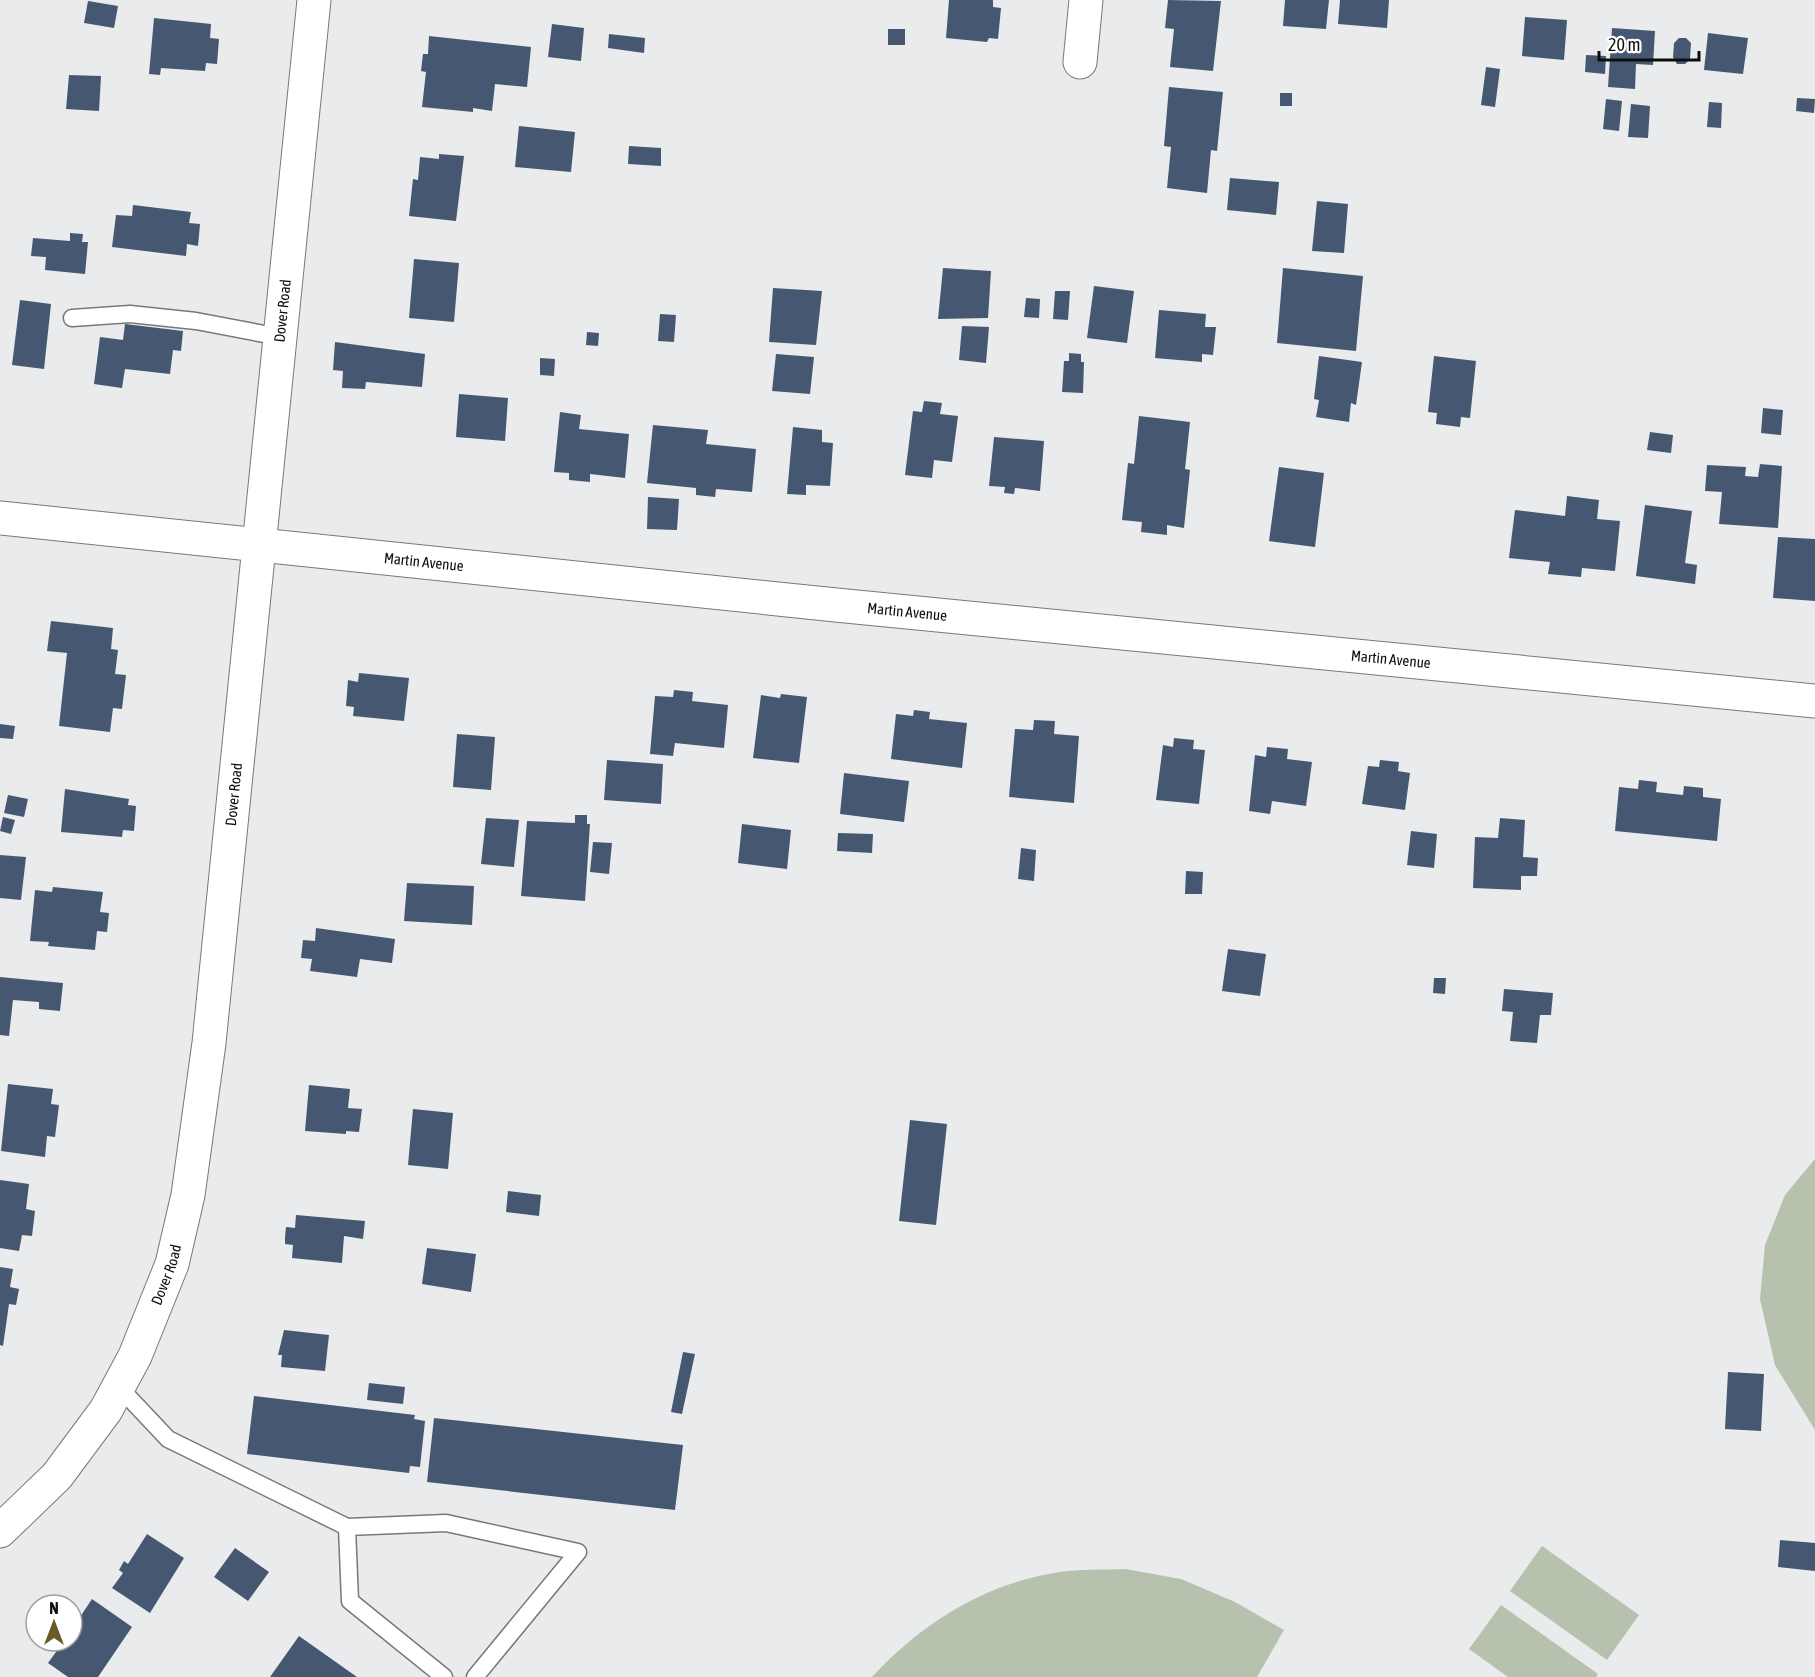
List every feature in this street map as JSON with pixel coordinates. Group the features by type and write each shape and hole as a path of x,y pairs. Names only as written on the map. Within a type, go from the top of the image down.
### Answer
{"street":[{"name":"Dover Road","path":"0,1531 57,1476 106,1410 135,1356 172,1264 188,1196 209,1043 314,0"},
{"path":"1080,62 1086,0"},
{"name":"Martin Avenue","path":"0,518 1815,702"}],"lane":[{"path":"72,318 130,314 196,321 280,337"},
{"path":"118,1387 168,1439 347,1527 446,1523 578,1552 476,1677"},
{"path":"347,1527 350,1601 444,1677"}],"green space":[{"path":"1815,1159 1815,1430 1775,1365 1760,1299 1765,1245 1785,1195"},
{"path":"1542,1546 1639,1615 1607,1660 1510,1591"},
{"path":"1125,1569 1181,1579 1235,1602 1284,1630 1257,1677 872,1677 891,1657 934,1623 957,1608 1006,1585 1060,1572"},
{"path":"1501,1605 1598,1674 1596,1677 1508,1677 1469,1649"}],"building":[{"path":"949,0 993,0 993,7 1001,8 998,39 989,38 987,42 946,38"},
{"path":"1168,0 1221,1 1213,71 1170,67 1174,29 1165,28"},
{"path":"1285,0 1329,0 1326,29 1283,26"},
{"path":"1340,0 1389,0 1387,28 1338,24"},
{"path":"88,1 118,6 114,28 84,23"},
{"path":"1525,17 1567,20 1564,60 1522,56"},
{"path":"154,18 211,24 210,38 219,39 217,64 206,63 205,71 161,68 160,75 149,74"},
{"path":"552,24 584,28 581,61 548,57"},
{"path":"1612,28 1655,31 1653,65 1636,64 1635,89 1608,87"},
{"path":"888,29 905,29 905,45 888,45"},
{"path":"1708,33 1748,38 1743,74 1704,70"},
{"path":"609,34 645,38 644,53 608,48"},
{"path":"429,36 531,47 527,87 495,84 492,111 473,108 473,112 422,107 426,72 421,71 423,54 428,54"},
{"path":"1679,38 1686,38 1691,43 1690,59 1685,64 1677,64 1673,57 1674,43"},
{"path":"1586,55 1606,56 1605,74 1585,72"},
{"path":"1486,67 1500,69 1495,107 1481,105"},
{"path":"69,75 101,76 99,111 66,109"},
{"path":"1169,87 1223,92 1217,151 1211,150 1207,193 1167,188 1171,147 1164,146"},
{"path":"1280,93 1292,93 1292,106 1280,106"},
{"path":"1797,98 1815,99 1814,113 1796,111"},
{"path":"1606,99 1622,101 1619,131 1603,129"},
{"path":"1709,102 1722,103 1721,128 1707,127"},
{"path":"1631,104 1650,106 1648,138 1628,137"},
{"path":"519,126 575,132 571,172 515,167"},
{"path":"629,146 661,148 661,166 628,164"},
{"path":"439,154 464,156 456,221 409,216 413,179 418,180 420,157 439,159"},
{"path":"1230,178 1279,182 1276,215 1227,210"},
{"path":"1317,201 1348,204 1344,253 1312,251"},
{"path":"133,205 191,212 189,223 200,224 198,246 187,244 186,256 112,247 116,215 132,216"},
{"path":"70,233 83,234 82,242 88,242 85,274 45,270 46,257 31,256 33,238 70,241"},
{"path":"414,259 459,263 454,322 409,318"},
{"path":"943,268 991,271 988,318 938,319"},
{"path":"1283,268 1363,276 1356,351 1277,343"},
{"path":"1094,286 1134,291 1127,343 1087,338"},
{"path":"773,288 822,291 816,345 769,342"},
{"path":"1055,291 1070,291 1068,320 1053,319"},
{"path":"1026,298 1040,299 1039,318 1024,317"},
{"path":"20,300 51,304 44,369 12,365"},
{"path":"1159,310 1206,314 1205,327 1216,327 1213,355 1202,354 1202,362 1155,358"},
{"path":"660,314 676,315 674,342 658,341"},
{"path":"125,324 183,331 181,351 173,350 170,374 125,369 122,388 94,384 100,337 123,340"},
{"path":"962,326 989,327 986,363 959,360"},
{"path":"587,332 599,333 598,346 586,345"},
{"path":"335,342 425,354 422,387 366,382 365,389 342,388 343,371 333,370"},
{"path":"1069,353 1081,354 1081,362 1084,362 1083,393 1062,392 1064,361 1069,361"},
{"path":"776,354 814,357 810,394 772,391"},
{"path":"1319,356 1362,362 1356,405 1351,403 1349,422 1316,417 1319,400 1314,399"},
{"path":"1434,356 1476,361 1470,418 1461,417 1460,427 1436,424 1437,413 1428,412"},
{"path":"540,358 555,359 554,376 540,375"},
{"path":"459,394 508,398 505,441 456,437"},
{"path":"924,401 942,403 940,414 958,416 952,462 934,460 932,478 905,475 913,411 922,412"},
{"path":"1763,408 1783,410 1781,435 1761,433"},
{"path":"560,412 581,415 579,429 629,434 625,478 590,474 590,482 569,480 569,473 554,472"},
{"path":"1139,416 1190,422 1185,469 1190,470 1184,528 1167,525 1167,535 1141,532 1142,522 1122,520 1128,463 1134,464"},
{"path":"653,425 708,430 706,444 756,449 752,492 716,489 715,497 696,495 696,488 647,483"},
{"path":"793,427 822,430 822,442 833,443 830,486 806,485 806,495 787,494"},
{"path":"1650,432 1673,435 1671,453 1647,450"},
{"path":"994,437 1044,441 1040,491 1015,488 1014,494 1004,493 1005,487 989,486"},
{"path":"1760,464 1782,466 1778,528 1719,524 1722,492 1705,491 1707,465 1746,467 1745,476 1758,477"},
{"path":"1279,467 1324,473 1315,547 1269,541"},
{"path":"1567,496 1599,500 1597,519 1620,521 1615,571 1582,568 1581,577 1548,574 1550,562 1509,558 1515,510 1565,516"},
{"path":"648,497 679,499 677,530 647,529"},
{"path":"1645,505 1692,511 1685,563 1697,565 1695,584 1636,576"},
{"path":"1778,537 1815,539 1815,601 1773,598"},
{"path":"51,621 113,628 111,649 118,650 115,674 126,675 122,709 113,708 110,732 59,726 67,653 47,651"},
{"path":"359,673 409,678 404,721 353,716 354,707 346,706 348,680 358,682"},
{"path":"674,690 693,692 692,701 728,705 724,748 675,743 673,756 650,754 655,696 673,697"},
{"path":"781,694 807,697 799,763 753,758 761,695 780,698"},
{"path":"914,710 930,712 929,719 967,723 962,768 891,759 896,714 913,716"},
{"path":"1034,720 1055,721 1054,734 1079,736 1074,803 1009,797 1015,729 1033,730"},
{"path":"0,724 15,726 13,739 0,738"},
{"path":"457,734 495,737 491,790 453,787"},
{"path":"1174,738 1194,740 1193,749 1205,750 1199,804 1156,800 1163,745 1173,747"},
{"path":"1267,747 1288,749 1287,759 1312,762 1306,806 1272,801 1270,814 1249,811 1255,755 1266,757"},
{"path":"607,760 663,764 661,804 604,800"},
{"path":"1380,760 1399,762 1398,771 1410,773 1405,810 1362,804 1368,766 1379,767"},
{"path":"844,773 909,781 904,822 840,814"},
{"path":"1639,780 1657,782 1656,792 1683,795 1684,786 1703,788 1703,797 1721,799 1717,841 1615,831 1619,787 1638,789"},
{"path":"65,789 129,799 128,805 136,806 134,831 123,830 122,837 61,832"},
{"path":"8,795 28,799 24,817 4,813"},
{"path":"575,815 587,815 587,824 590,824 585,901 521,896 527,821 575,823"},
{"path":"3,817 15,820 11,834 0,831"},
{"path":"486,818 519,820 514,867 481,864"},
{"path":"1500,818 1525,820 1523,857 1538,858 1537,876 1521,876 1521,890 1473,888 1475,837 1498,838"},
{"path":"742,824 791,830 787,869 738,863"},
{"path":"1411,831 1437,834 1434,868 1407,865"},
{"path":"838,833 873,834 872,853 837,851"},
{"path":"593,842 612,843 609,874 590,872"},
{"path":"1021,848 1036,850 1034,881 1018,879"},
{"path":"0,855 26,857 21,900 0,898"},
{"path":"1186,871 1203,872 1202,894 1185,894"},
{"path":"407,883 474,886 472,925 404,921"},
{"path":"53,887 103,892 100,912 109,913 107,932 97,931 95,950 48,946 49,942 30,941 35,890 52,892"},
{"path":"316,928 395,939 392,963 360,959 357,977 310,971 312,959 301,958 303,940 315,941"},
{"path":"1228,949 1266,954 1260,996 1222,991"},
{"path":"0,977 63,983 60,1011 39,1009 39,1002 13,1000 9,1036 0,1035"},
{"path":"1434,978 1446,978 1445,994 1433,993"},
{"path":"1504,989 1553,993 1551,1015 1540,1015 1537,1043 1510,1041 1513,1012 1502,1011"},
{"path":"8,1084 53,1089 51,1104 59,1105 55,1137 47,1136 45,1157 1,1151"},
{"path":"309,1085 350,1089 348,1108 362,1109 359,1132 346,1131 346,1134 305,1131"},
{"path":"413,1109 453,1113 448,1169 408,1165"},
{"path":"910,1120 947,1124 936,1225 899,1221"},
{"path":"0,1180 29,1184 26,1209 35,1211 32,1236 22,1235 19,1251 0,1248"},
{"path":"508,1191 541,1195 539,1216 506,1212"},
{"path":"296,1215 365,1221 363,1239 344,1236 342,1263 292,1258 293,1245 285,1244 285,1237 286,1227 295,1228"},
{"path":"427,1248 476,1254 471,1292 422,1284"},
{"path":"0,1267 13,1269 10,1287 19,1289 16,1305 9,1304 3,1346 0,1345"},
{"path":"284,1330 329,1335 325,1371 281,1367 282,1355 278,1355"},
{"path":"683,1352 695,1354 682,1414 671,1412"},
{"path":"1728,1372 1764,1374 1761,1431 1725,1429"},
{"path":"369,1383 405,1387 403,1404 367,1400"},
{"path":"254,1396 415,1415 414,1419 425,1421 420,1467 410,1466 409,1473 247,1454"},
{"path":"434,1418 683,1445 675,1510 427,1482"},
{"path":"147,1534 184,1558 150,1613 112,1588 123,1573 119,1570 124,1561 128,1564"},
{"path":"1780,1540 1815,1543 1815,1571 1778,1567"},
{"path":"235,1548 269,1572 248,1601 214,1577"},
{"path":"92,1599 132,1627 98,1677 68,1677 48,1663 55,1653 84,1653 84,1611"},
{"path":"299,1636 357,1677 270,1677"}]}
